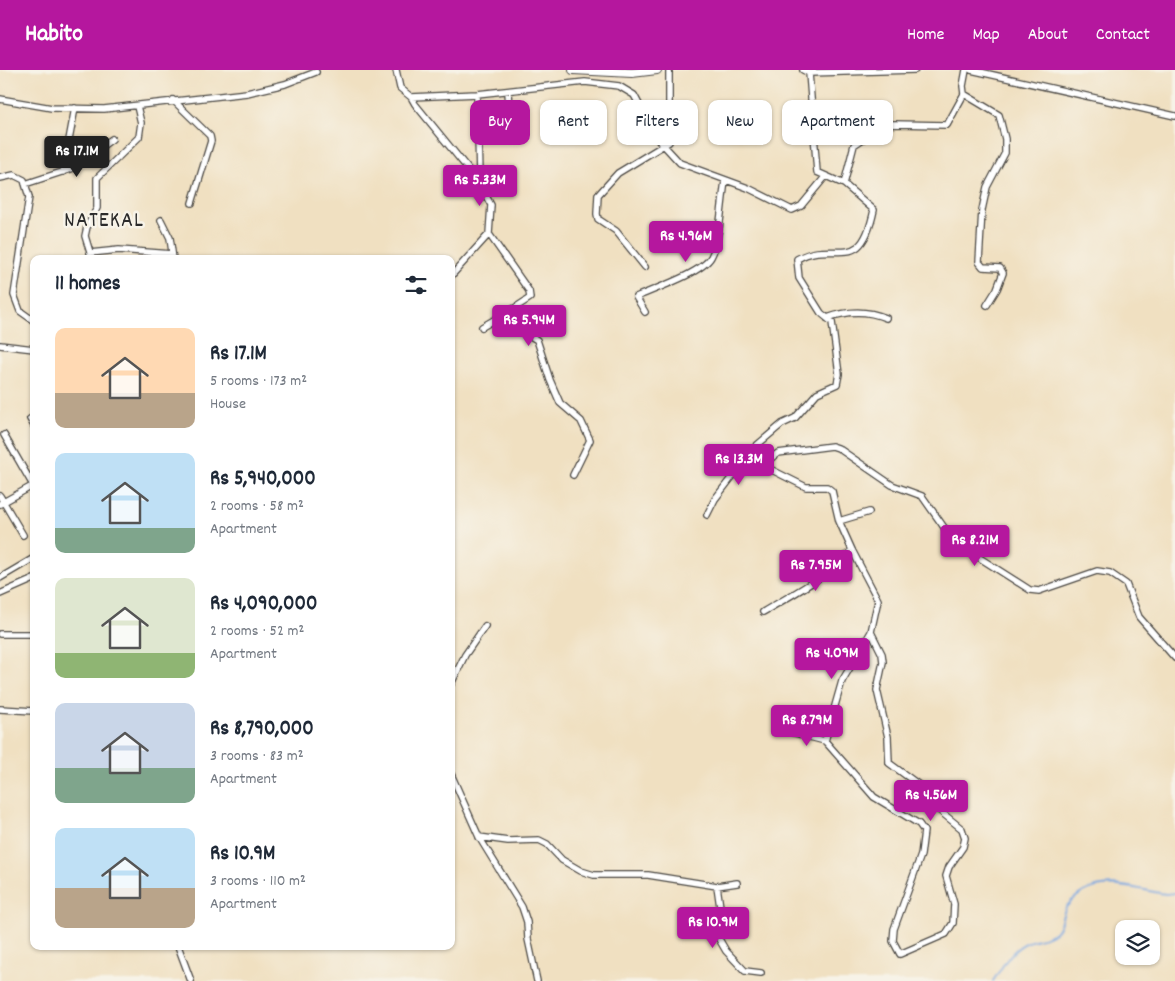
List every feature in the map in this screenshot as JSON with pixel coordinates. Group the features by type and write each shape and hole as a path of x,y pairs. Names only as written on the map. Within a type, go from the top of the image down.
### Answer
{"main road":[{"path":"573,70 632,73 657,70"}],"street":[{"path":"396,70 400,88 411,97 414,104 477,180 490,205 488,234 455,271"},
{"path":"645,267 616,231 598,219 598,195 618,173 669,142 671,128 669,70"},
{"path":"802,70 809,73 915,70"},
{"path":"844,184 854,145 880,128 893,124 947,124 964,94 962,86 966,70"},
{"path":"971,70 1175,116"},
{"path":"0,99 52,108 104,109 247,93 284,84 316,72"},
{"path":"707,515 715,499 756,446 782,424 795,418 817,393 837,384 839,374 832,322 821,313 799,278 797,259 806,254 852,250 865,242 874,210 844,184 817,172 809,73"},
{"path":"411,97 477,94 585,82 619,86 634,95 657,138 680,163 748,188 792,210 801,206 825,177"},
{"path":"508,91 508,100"},
{"path":"477,94 479,176 477,180"},
{"path":"964,94 999,115 1005,139 1003,160 988,187 982,210 979,262 983,267 1000,268 1003,273 998,289 988,304"},
{"path":"173,100 210,136 211,142 192,202"},
{"path":"91,255 85,236 87,227 97,208 97,178 139,137 140,123 137,106"},
{"path":"64,172 75,108"},
{"path":"25,184 71,170 112,139"},
{"path":"0,178 14,175 24,180 28,196 14,295 20,311 30,318"},
{"path":"645,312 636,298 694,270 710,258 715,246 725,181"},
{"path":"161,220 170,238 173,255"},
{"path":"482,327 530,298 529,291 512,264 488,234"},
{"path":"96,255 119,250 164,255"},
{"path":"510,311 520,330 537,340 550,380 560,403 581,421 590,440 573,475"},
{"path":"828,318 848,313 874,313 886,318"},
{"path":"0,345 30,349"},
{"path":"4,435 30,481"},
{"path":"756,446 756,456 762,465 806,487 827,487 832,491 839,521 878,600 871,632 842,681 826,741"},
{"path":"762,465 778,453 832,446 838,448 892,484 922,496 948,534 964,548 1030,590 1039,591 1097,571 1110,573 1126,584 1139,617 1175,658"},
{"path":"2,503 30,488"},
{"path":"0,496 2,503 23,535"},
{"path":"839,521 869,512"},
{"path":"763,612 822,577 852,550"},
{"path":"0,578 30,560"},
{"path":"0,594 30,581"},
{"path":"455,676 465,656 485,626"},
{"path":"794,733 826,741 874,797 919,824 924,831 921,855 894,929 895,946 900,954 946,934 953,923 954,904 946,876 949,867 963,847 965,838 962,829 924,798 918,785 889,763 888,737 877,690 883,662 882,654 871,632"},
{"path":"0,634 30,634"},
{"path":"0,709 30,712"},
{"path":"455,783 479,837 522,907 527,922 528,939 537,981"},
{"path":"479,837 508,841 539,840 547,844 562,860 581,872 594,875 648,875 717,886 737,883"},
{"path":"717,886 720,907 719,939 726,951 745,971 761,973"},
{"path":"180,950 192,981"}],"waterway":[{"path":"993,981 1008,959 1022,945 1057,931 1067,906 1077,896 1089,889 1113,885 1166,894 1175,893"}],"district":[{"name":"NATEKAL","path":"104,218"}]}
